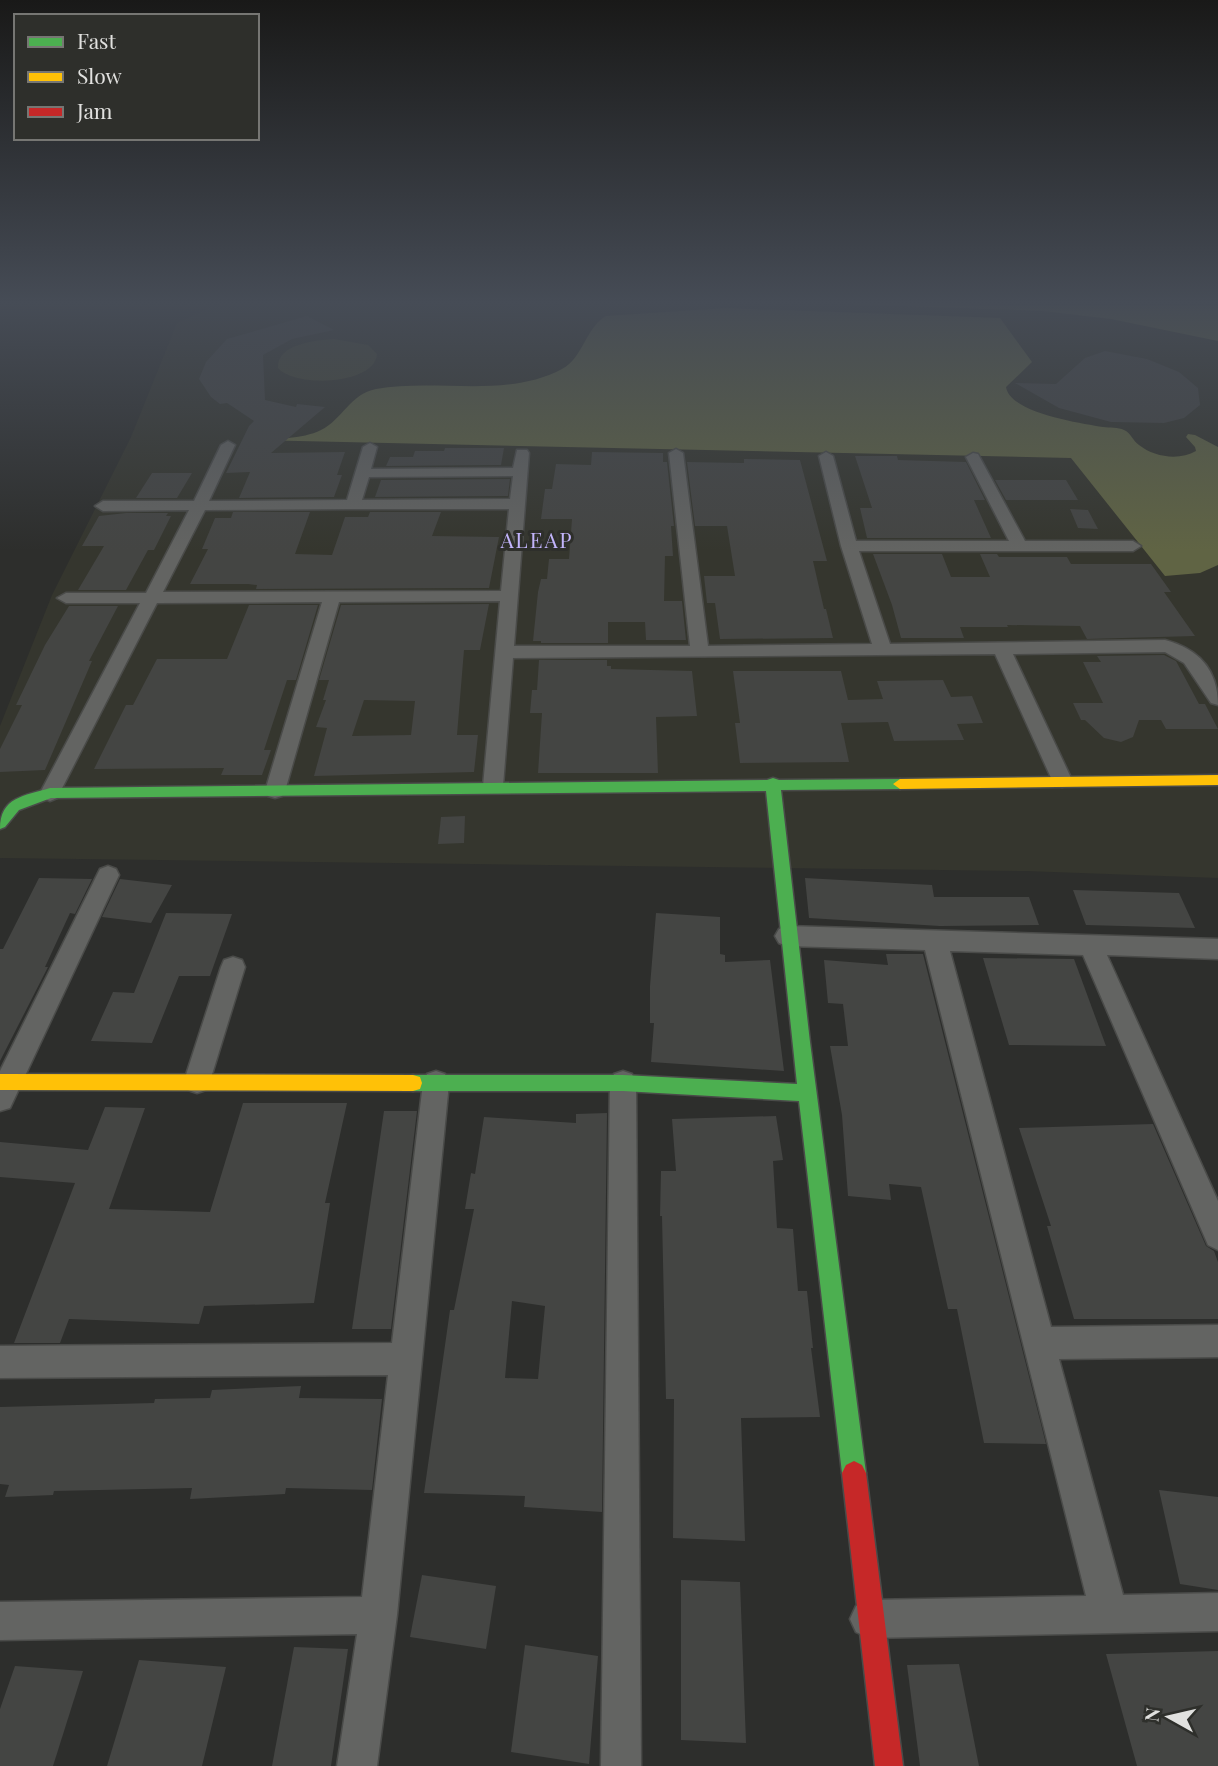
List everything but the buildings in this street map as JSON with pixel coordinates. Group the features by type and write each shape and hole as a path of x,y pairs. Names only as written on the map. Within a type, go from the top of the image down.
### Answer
{"street":[{"path":"50,793 228,445"},
{"path":"353,506 370,447"},
{"path":"493,786 522,453"},
{"path":"676,453 700,653"},
{"path":"826,456 849,546 882,648"},
{"path":"973,457 1020,547"},
{"path":"362,473 520,472"},
{"path":"103,506 516,504"},
{"path":"849,546 1133,546"},
{"path":"275,791 332,596"},
{"path":"66,598 508,596"},
{"path":"505,652 700,653 882,648 1160,646 1180,648 1188,655 1218,699"},
{"path":"1001,648 1062,780"},
{"path":"0,823 14,806 50,793 1218,780"},
{"path":"773,783 787,936 809,1093 888,1766"},
{"path":"108,875 3,1088 197,1081 623,1083 809,1093"},
{"path":"787,936 1218,949"},
{"path":"935,941 1109,1614"},
{"path":"1091,946 1218,1235"},
{"path":"197,1081 233,967"},
{"path":"357,1766 378,1615 436,1083"},
{"path":"621,1766 623,1083"},
{"path":"1039,1343 1218,1341"},
{"path":"0,1362 406,1359"},
{"path":"869,1619 1218,1612"},
{"path":"0,1621 378,1615"}],"shaded area":[{"path":"151,386 1218,386 1218,878 1025,871 0,858 0,726 52,595 131,437"}],"green space":[{"path":"396,386 1007,386 1010,396 1032,410 1063,419 1122,429 1139,445 1159,455 1174,457 1196,451 1186,437 1188,434 1218,447 1218,565 1200,573 1165,576 1071,458 252,440 296,437 321,430 359,396 376,389"}],"traffic: fast":[{"path":"773,783 801,1042 854,1473"},
{"path":"0,823 14,806 50,793 900,784"},
{"path":"413,1083 623,1083 809,1093"}],"traffic: slow":[{"path":"900,784 1218,780"},
{"path":"0,1082 413,1083"}],"traffic: jam":[{"path":"854,1473 889,1766"}],"district":[{"name":"ALEAP","path":"537,539"}]}
